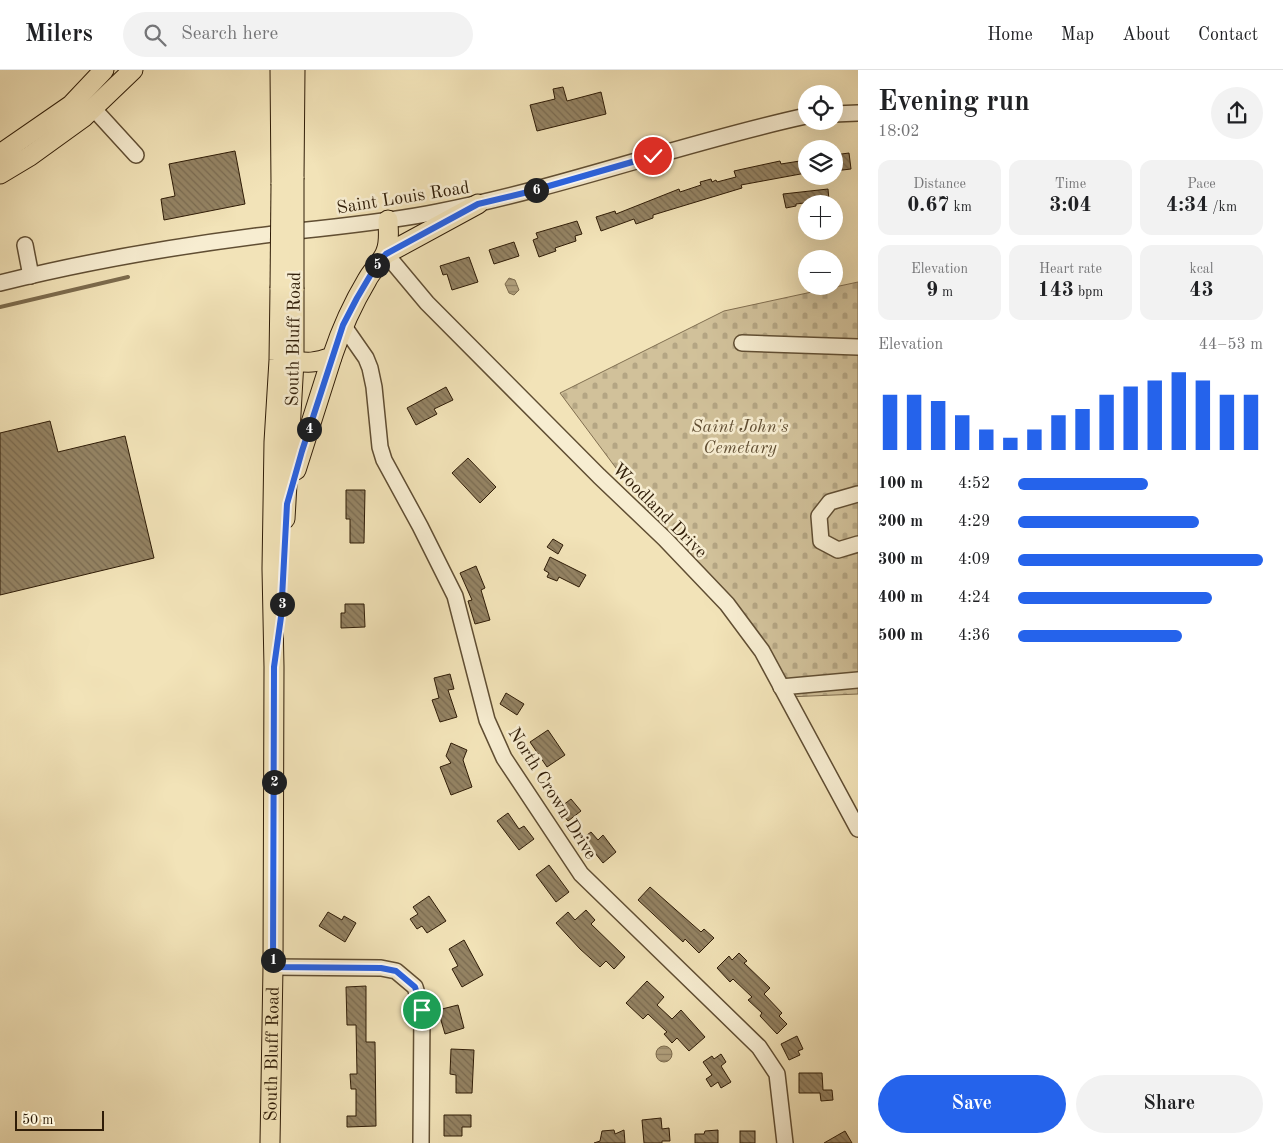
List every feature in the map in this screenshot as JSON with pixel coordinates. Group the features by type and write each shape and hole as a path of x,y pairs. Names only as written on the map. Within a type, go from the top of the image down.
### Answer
{"main road":[{"path":"0,174 55,139 87,101 104,70"},
{"path":"0,154 71,104 87,101 133,70"},
{"name":"South Bluff Road","path":"274,667 281,617 286,513 287,181 280,70"},
{"name":"South Bluff Road","path":"287,181 295,70"},
{"path":"386,254 478,204"},
{"path":"286,513 302,451 343,325 368,278 386,254 389,242 388,220"},
{"path":"287,360 316,363 332,357"},
{"name":"South Bluff Road","path":"270,1143 273,967 274,667 272,569 274,442 287,360"}],"street":[{"path":"87,101 136,154"},
{"path":"843,114 858,113"},
{"name":"Saint Louis Road","path":"0,283 95,262 183,246 388,220 478,204 528,192 715,138 798,118"},
{"path":"25,245 31,276"},
{"name":"Woodland Drive","path":"386,254 427,303 499,373 599,476 665,539 726,604 762,651 858,829"},
{"name":"North Crown Drive","path":"343,325 366,358 370,368 380,447 384,460 455,596 487,720 504,758 581,874 760,1046 777,1074 784,1143"},
{"path":"742,343 858,347"},
{"path":"858,494 830,502 819,516 820,541 838,550 858,544"},
{"path":"781,686 858,680"},
{"path":"273,967 381,968 396,971 415,987 422,1010 421,1143"}],"green space":[{"name":"Saint John's Cemetary","path":"858,282 858,694 787,697 560,393 724,311 798,295 843,295 843,285"}],"shaded area":[{"path":"509,278 515,280 519,290 514,295 509,293 505,284"},
{"path":"661,1046 667,1046 672,1051 670,1060 661,1062 656,1057 656,1051"}],"building":[{"path":"563,87 567,101 601,92 606,114 537,131 530,105 555,99 553,89"},
{"path":"235,151 245,204 164,220 161,199 175,196 169,164"},
{"path":"849,153 851,169 843,170 843,154"},
{"path":"780,161 781,164 798,161 798,174 741,185 742,188 653,215 653,218 636,224 634,219 601,231 596,217 615,211 616,214 679,189 680,192 701,185 700,182 711,179 712,182 716,180 717,182 736,177 734,171"},
{"path":"828,189 829,195 798,195 798,204 796,206 786,208 783,194"},
{"path":"577,221 582,234 575,236 576,241 555,248 556,251 539,257 533,240 538,238 536,233"},
{"path":"514,242 519,256 494,264 489,250"},
{"path":"469,257 478,282 452,290 447,274 443,275 440,266"},
{"path":"446,387 453,400 434,409 437,414 416,425 407,408"},
{"path":"50,421 58,452 125,436 154,558 0,595 0,433"},
{"path":"468,458 496,487 480,503 452,473"},
{"path":"346,490 365,490 364,543 350,543 350,519 346,519"},
{"path":"553,539 563,545 558,554 547,547"},
{"path":"550,557 586,575 579,587 559,577 557,581 547,577 549,573 544,570"},
{"path":"476,566 485,588 481,590 490,620 475,624 468,601 472,600 460,573"},
{"path":"345,604 364,604 365,627 341,628 341,613 345,613"},
{"path":"450,674 454,689 448,690 457,717 440,722 432,700 439,698 434,678"},
{"path":"506,693 524,704 517,715 500,704"},
{"path":"548,730 565,755 547,767 530,742"},
{"path":"451,743 467,750 463,760 472,787 451,795 440,767 451,763 446,756"},
{"path":"571,799 581,811 568,821 558,809"},
{"path":"508,813 519,829 524,826 534,839 519,850 497,821"},
{"path":"591,832 598,840 603,835 616,852 603,863 583,838"},
{"path":"549,865 569,892 556,902 536,875"},
{"path":"650,887 701,932 704,929 714,938 699,953 685,939 683,942 638,900"},
{"path":"429,896 446,921 427,933 422,926 417,929 410,919 418,914 413,907"},
{"path":"586,910 595,920 591,924 625,957 614,969 606,961 600,967 556,923 568,912 575,920"},
{"path":"328,912 342,920 344,916 356,923 345,942 319,926"},
{"path":"464,940 483,975 462,987 452,969 458,966 449,949"},
{"path":"739,953 747,961 744,963 770,988 764,994 782,1013 779,1016 787,1024 777,1034 760,1016 762,1013 748,1000 752,997 733,979 730,982 717,968 729,956 732,960"},
{"path":"647,981 664,997 657,1005 672,1019 681,1010 705,1037 689,1051 677,1038 672,1043 664,1034 667,1032 648,1014 643,1019 626,1003"},
{"path":"366,986 366,1042 375,1042 376,1126 347,1127 347,1116 356,1116 356,1089 351,1089 350,1074 357,1074 356,1025 347,1025 346,987"},
{"path":"458,1005 464,1028 445,1034 438,1010"},
{"path":"797,1036 803,1049 798,1051 800,1055 789,1060 781,1044"},
{"path":"451,1049 474,1050 472,1093 456,1093 456,1075 450,1074"},
{"path":"721,1054 726,1062 721,1066 731,1082 721,1088 718,1082 711,1087 706,1079 712,1075 703,1062 712,1056 714,1059"},
{"path":"799,1073 822,1073 823,1090 832,1090 833,1100 821,1101 820,1093 799,1093"},
{"path":"444,1115 471,1115 471,1127 462,1127 462,1136 444,1136"},
{"path":"661,1118 662,1129 669,1128 670,1141 644,1143 642,1120"},
{"path":"614,1130 615,1134 624,1130 625,1143 594,1143 600,1141 602,1131"},
{"path":"718,1130 718,1143 695,1143 695,1134 704,1134 705,1131"},
{"path":"740,1131 755,1131 755,1143 740,1143"},
{"path":"845,1131 852,1143 824,1143"}],"waterway":[{"path":"0,307 128,277"}],"route":[{"path":"422,1010 415,987 396,971 381,968 273,967 274,667 281,617 287,504 302,451 343,325 368,278 386,254 478,204 528,192 653,156"}]}
